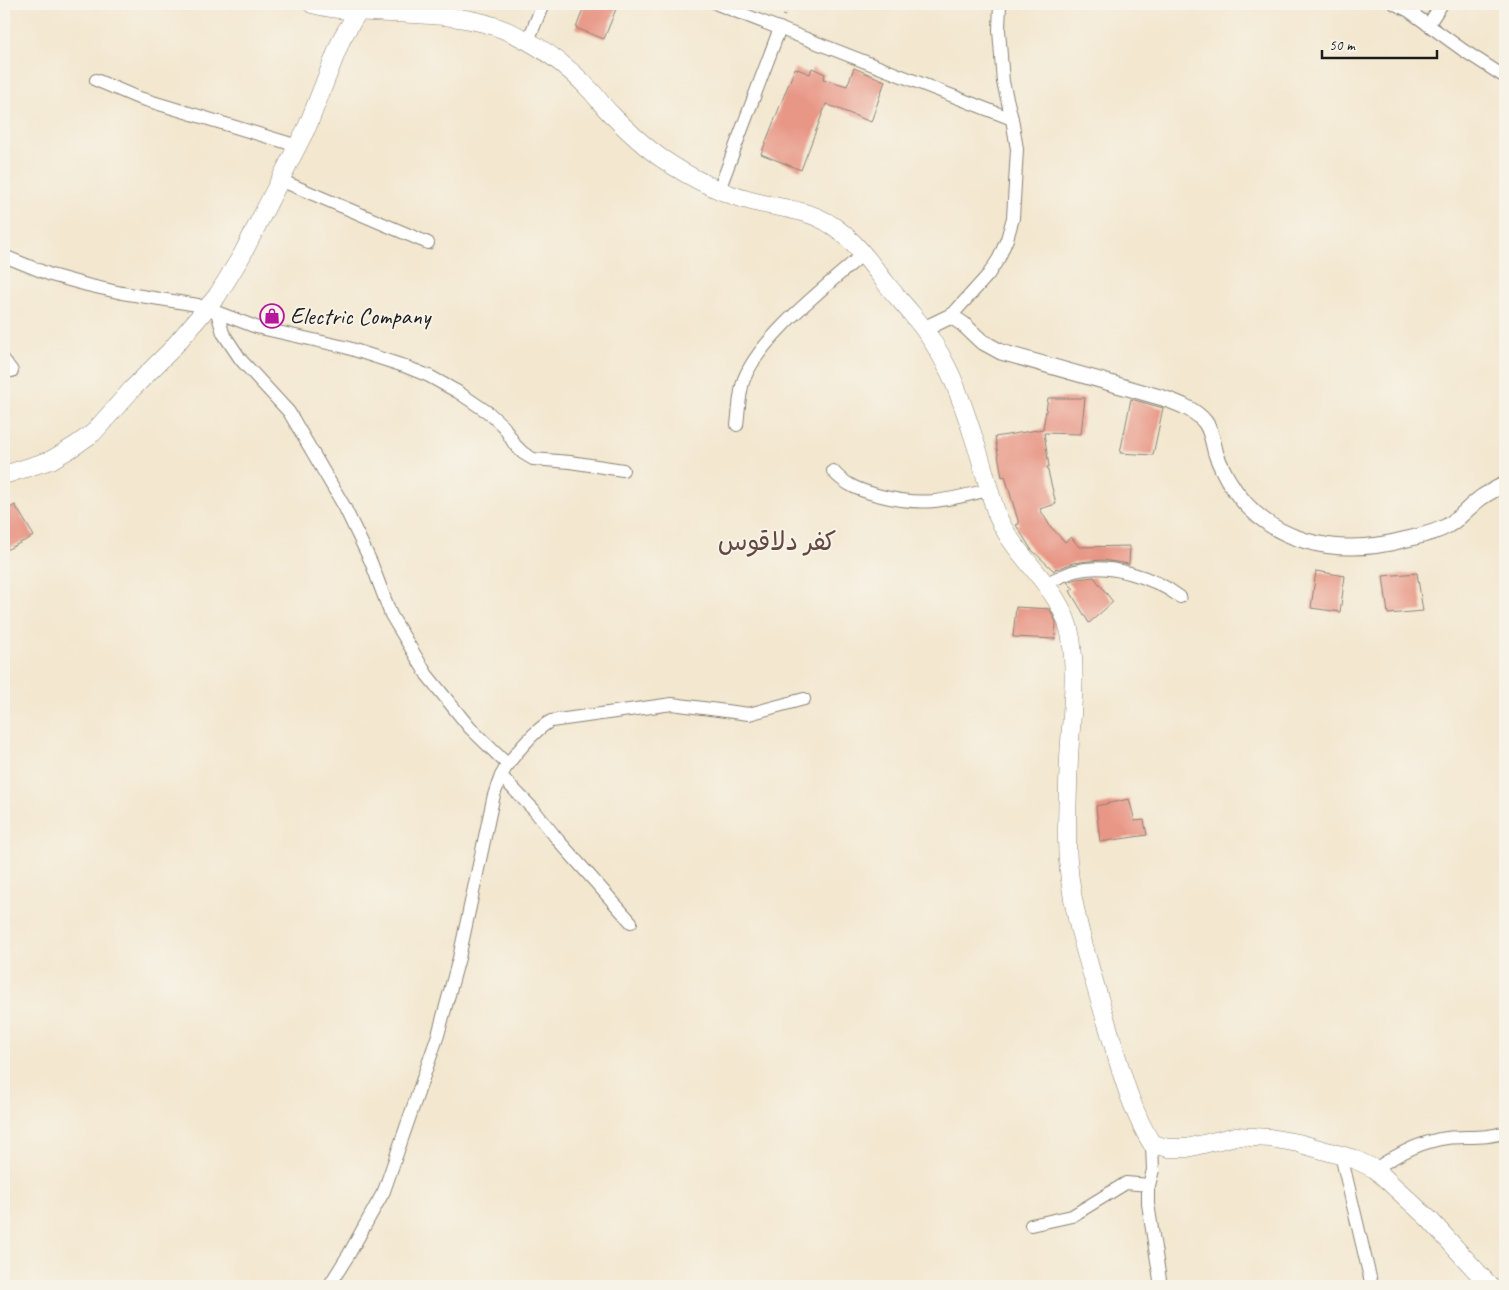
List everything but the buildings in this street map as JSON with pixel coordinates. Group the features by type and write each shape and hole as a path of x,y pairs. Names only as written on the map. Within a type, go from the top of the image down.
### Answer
{"main road":[{"path":"312,4 324,7 362,7 465,19 495,26 528,41 544,51 572,73 592,92 611,115 649,150 686,174 719,190 749,201 813,216 830,224 846,236 863,254 924,329 940,354 951,376 978,451 988,490 1002,525 1015,547 1035,572 1046,582 1065,616 1071,636 1074,667 1073,716 1069,758 1067,867 1087,956 1112,1041 1141,1126 1152,1144 1168,1148 1187,1148 1236,1136 1270,1138 1298,1143 1341,1155 1375,1169 1430,1220 1490,1286"},
{"path":"4,475 51,460 93,433 212,310 298,146 342,38 362,7"}],"street":[{"path":"528,41 543,4"},
{"path":"717,4 1012,119"},
{"path":"924,329 951,316 988,276 1007,239 1013,218 1017,149 1012,119 1002,82 999,30 1000,4"},
{"path":"1395,4 1409,11 1462,50 1505,76"},
{"path":"1428,25 1442,4"},
{"path":"719,190 780,28"},
{"path":"96,80 136,97 298,146"},
{"path":"280,180 428,244"},
{"path":"738,425 744,381 760,353 797,312 863,254"},
{"path":"4,256 51,275 87,285 188,302 256,327 372,355 429,376 458,392 489,413 504,427 515,445 534,459 623,470"},
{"path":"212,310 223,333 242,360 289,412 339,499 371,562 391,615 427,675 558,840 631,922"},
{"path":"951,316 963,324 981,341 1001,352 1163,398 1188,408 1206,423 1220,466 1240,499 1270,525 1290,536 1344,548 1366,547 1428,534 1446,527 1482,497 1505,484"},
{"path":"4,360 12,371"},
{"path":"832,471 841,481 858,489 898,500 913,502 952,499 988,490"},
{"path":"1046,582 1084,569 1109,570 1156,581 1180,597"},
{"path":"329,1286 384,1191 438,1035 459,958 492,799 505,771 538,730 551,721 672,704 749,714 804,699"},
{"path":"1375,1169 1421,1144 1438,1139 1495,1136 1505,1132"},
{"path":"1152,1144 1154,1170 1149,1185 1148,1204 1162,1286"},
{"path":"1341,1155 1372,1286"},
{"path":"1031,1225 1072,1216 1126,1183 1149,1185"}],"place":[{"name":"Electric Company","path":"272,316"}],"district":[{"name":"كفر دلاقوس","path":"777,541"}]}
